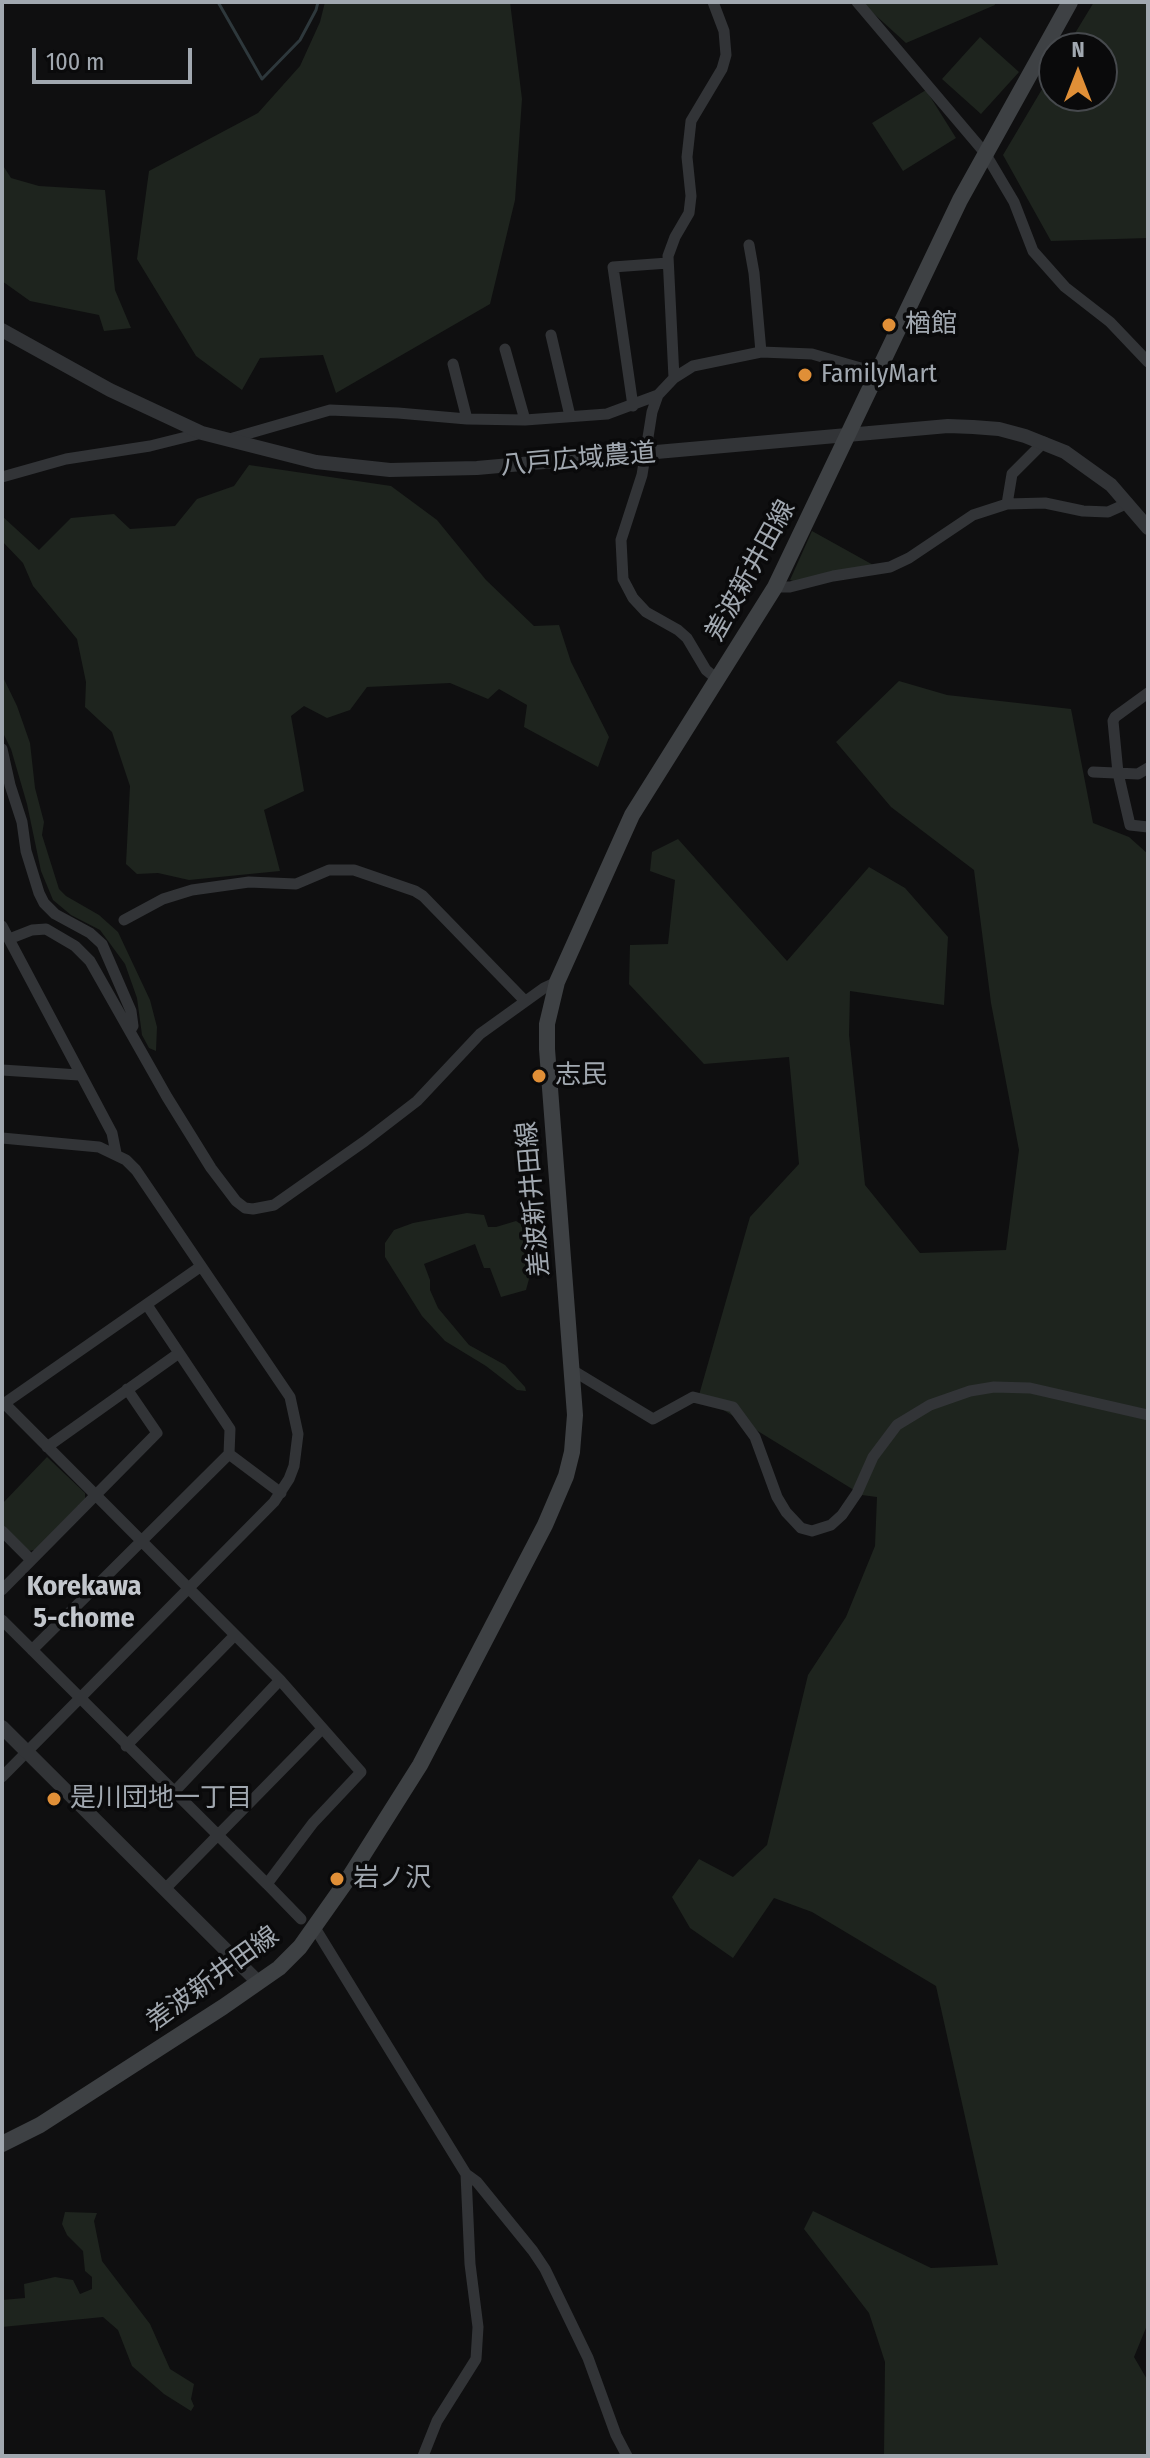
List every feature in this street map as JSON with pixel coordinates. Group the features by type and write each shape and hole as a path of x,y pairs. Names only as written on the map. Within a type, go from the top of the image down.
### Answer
{"main road":[{"name":"差波新井田線","path":"2,2144 40,2125 279,1968 420,1765 545,1525 566,1476 572,1452 575,1415 547,1049 547,1024 557,982 632,815 775,587 985,153 1070,2"}],"street":[{"path":"674,378 668,256 689,213 691,196 687,157 691,121 722,69 726,55 724,31 713,2"},
{"path":"857,2 985,153 1014,202 1033,251 1065,287 1110,322 1148,362"},
{"path":"749,245 761,352"},
{"path":"633,406 613,267 668,263"},
{"name":"八戸広域農道","path":"2,330 110,390 202,433 316,462 390,470 477,468 948,426 999,429 1044,442 1091,469 1128,503 1148,528"},
{"path":"551,335 570,416"},
{"path":"505,349 525,420"},
{"path":"226,440 330,410 525,420 607,414 658,395 674,378 693,366 761,352 812,354 878,373"},
{"path":"453,364 467,419"},
{"path":"658,395 652,412 647,454 621,540 623,579 633,598 646,612 687,638 706,670 717,679"},
{"path":"2,477 66,459 150,446 202,433"},
{"path":"1007,504 1012,474 1044,442"},
{"path":"775,587 790,587 890,567 909,558 973,515 1007,504 1045,503 1083,511 1108,512 1128,503"},
{"path":"1148,693 1113,721 1118,773 1130,825 1148,827"},
{"path":"2,749 39,893 55,914 90,933 102,944 131,1011 133,1026 130,1031"},
{"path":"1093,772 1138,774 1148,768"},
{"path":"124,920 163,899 192,890 249,882 296,884 329,870 354,870 423,896 525,1001"},
{"path":"2,926 112,1133 116,1153"},
{"path":"9,939 41,928 75,946 97,972 211,1168 245,1208 261,1209 274,1205 311,1180 417,1101 480,1034 557,982"},
{"path":"3,1068 79,1075"},
{"path":"2,1138 88,1146 116,1153 136,1170 273,1370 294,1407 298,1434 289,1479 281,1493 2,1777"},
{"path":"200,1267 4,1404 280,1680 361,1772 313,1823 267,1884"},
{"path":"32,1650 229,1454 230,1429 147,1305"},
{"path":"47,1447 179,1353"},
{"path":"572,1370 653,1419 693,1397 733,1407 755,1437 777,1497 786,1512 801,1528 812,1531 831,1525 842,1515 857,1493 873,1457 897,1425 930,1405 970,1391 994,1387 1030,1388 1148,1415"},
{"path":"2,1590 157,1433 127,1389"},
{"path":"229,1454 281,1493"},
{"path":"2,1531 31,1560"},
{"path":"2,1620 126,1746 175,1791 216,1836 308,1923 466,2174 477,2182 545,2269 588,2358 616,2435 627,2456"},
{"path":"126,1746 235,1635"},
{"path":"175,1791 280,1680"},
{"path":"2,1727 258,1982"},
{"path":"165,1889 322,1729"},
{"path":"423,2456 437,2421 476,2359 478,2327 470,2264 466,2174"}],"shaded area":[{"path":"325,2 510,2 522,99 515,200 490,304 336,393 323,355 260,358 242,390 196,356 137,259 149,171 258,113 300,66 320,22"},
{"path":"861,2 994,2 995,5 906,43"},
{"path":"1094,2 1148,2 1148,238 1051,241 1003,155 1038,96 1038,112 1118,112 1118,32 1076,32"},
{"path":"980,37 1019,72 981,114 942,79"},
{"path":"926,90 956,138 903,171 872,123"},
{"path":"2,164 11,178 39,186 105,190 115,290 131,328 104,331 99,315 30,301 2,281"},
{"path":"249,465 391,486 437,520 486,580 534,626 559,625 571,662 609,737 598,767 524,727 527,705 499,689 488,699 450,683 367,687 350,710 327,718 304,706 291,716 304,791 264,810 280,871 189,880 158,873 137,874 126,864 130,786 112,732 85,707 86,682 77,639 33,586 23,563 2,541 2,516 39,550 71,518 114,514 130,529 175,526 197,499 234,486"},
{"path":"812,531 875,566 796,582 790,580"},
{"path":"2,675 30,743 35,788 44,822 42,835 59,889 99,915 118,932 150,1000 157,1027 156,1051 149,1048 142,1035 137,998 125,964 100,930 71,915 53,900 41,871 27,804 11,749 2,731"},
{"path":"899,681 947,695 1071,709 1093,823 1129,837 1148,854 1148,2323 1134,2357 1148,2381 1148,2456 884,2456 885,2362 869,2313 804,2229 813,2211 931,2268 998,2265 936,1986 812,1912 774,1898 733,1958 690,1928 672,1897 699,1859 733,1877 767,1845 808,1675 846,1617 875,1546 877,1497 862,1495 699,1395 750,1217 799,1164 789,1057 704,1064 629,984 630,945 668,944 675,880 650,871 652,852 678,839 787,961 869,867 905,888 948,937 944,1005 850,991 849,1035 865,1185 920,1253 1006,1250 1019,1150 991,1003 974,870 891,807 836,742"},
{"path":"467,1213 484,1215 488,1227 516,1221 522,1225 527,1261 532,1268 526,1290 501,1297 490,1268 484,1268 475,1244 424,1264 430,1290 438,1308 469,1345 505,1365 526,1391 517,1390 445,1341 422,1316 385,1257 385,1243 394,1230 413,1223"},
{"path":"47,1457 85,1493 85,1499 35,1550 28,1551 2,1525 2,1504"},
{"path":"65,2212 97,2213 94,2221 102,2261 150,2324 170,2369 194,2384 191,2399 194,2406 191,2411 164,2394 132,2366 118,2330 103,2317 2,2327 2,2300 25,2298 24,2284 55,2277 73,2280 80,2294 92,2289 92,2277 85,2271 83,2251 67,2235 62,2224"}],"waterway":[{"path":"218,2 262,79 300,40 318,2"}],"place":[{"name":"楢館","path":"889,325"},
{"name":"FamilyMart","path":"805,375"},
{"name":"志民","path":"539,1076"},
{"name":"是川団地一丁目","path":"54,1799"},
{"name":"岩ノ沢","path":"337,1879"}],"district":[{"name":"Korekawa 5-chome","path":"84,1603"}]}
